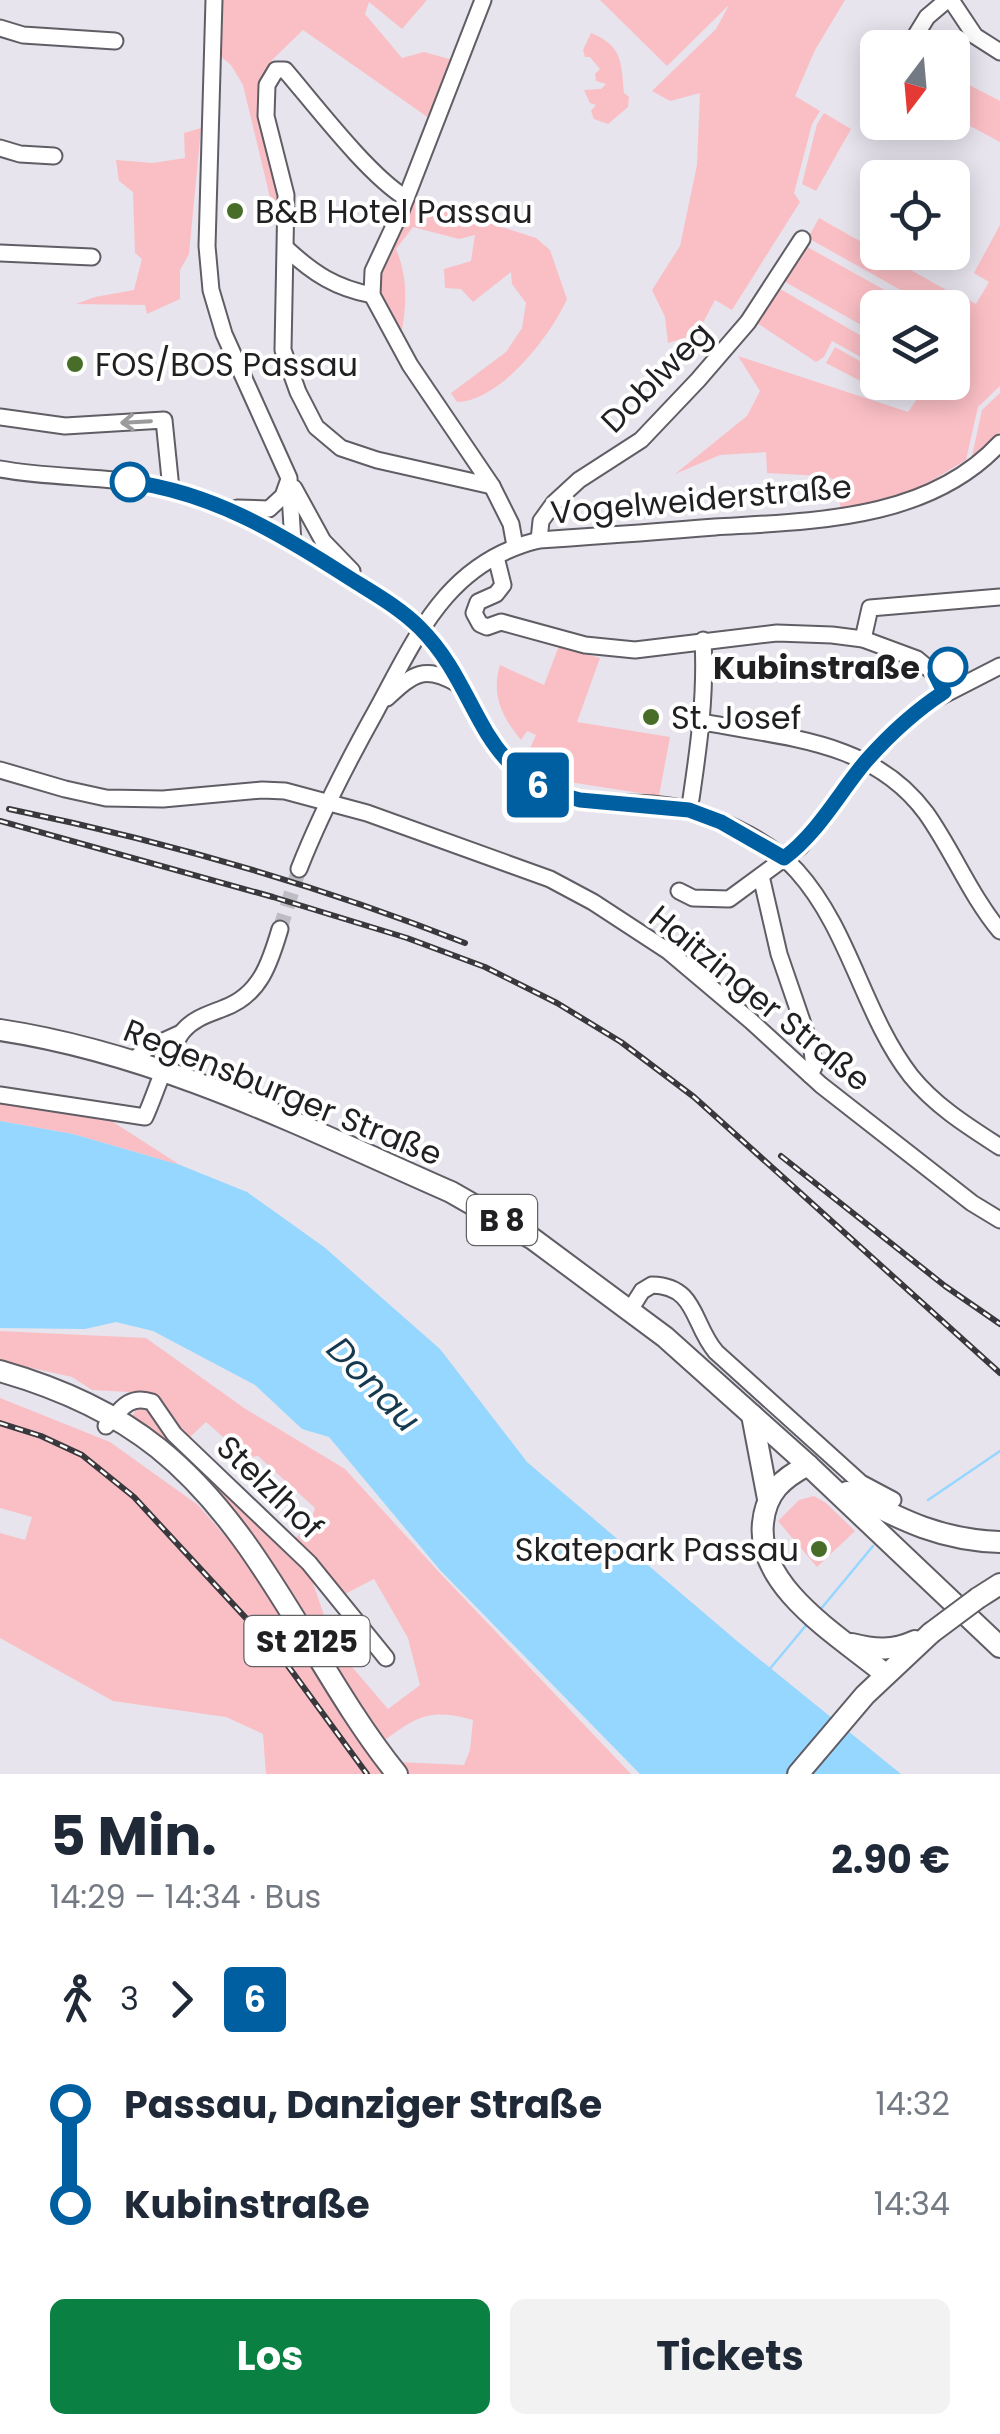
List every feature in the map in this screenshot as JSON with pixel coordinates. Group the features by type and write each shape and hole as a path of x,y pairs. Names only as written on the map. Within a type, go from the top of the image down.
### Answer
{"main road":[{"name":"Regensburger Straße","path":"0,1030 82,1045 133,1060 256,1107 461,1196 532,1239 630,1310 752,1415 1000,1648"},
{"name":"St 2125","path":"0,1371 56,1390 160,1449 218,1508 250,1550 364,1733 397,1774"},
{"name":"St 2125","path":"0,1386 109,1421"},
{"path":"752,1415 768,1498 763,1517 764,1550 771,1572 798,1602 885,1674"},
{"path":"768,1498 786,1477 808,1465"},
{"name":"B 8","path":"826,1481 911,1525 944,1536 1000,1542"},
{"path":"798,1774 885,1674 930,1633 1000,1584"},
{"path":"847,1643 877,1650 901,1648 930,1633"},
{"path":"847,1643 864,1695"}],"street":[{"path":"214,0 206,246 212,290 224,334 289,479 322,540 420,628 444,656 493,745 526,778 580,800 689,810 721,822 784,858 798,871 825,912 875,1019 912,1077 929,1096 1000,1147"},
{"path":"483,0 406,198 373,271 372,295 410,364 492,486 511,524 515,546"},
{"path":"919,30 927,16 949,0 975,36 1000,52"},
{"path":"0,28 23,36 115,40"},
{"path":"406,198 346,140 285,70 276,70 268,85 266,116 286,196 288,249 283,350 316,427 341,448 492,486"},
{"path":"0,148 20,154 54,156"},
{"name":"Doblweg","path":"539,540 541,522 554,503 579,480 641,440 698,380 748,322 802,238"},
{"path":"288,249 315,275 347,290 372,295"},
{"path":"0,253 92,257"},
{"path":"0,416 65,426 164,420 171,489"},
{"name":"Vogelweiderstraße","path":"299,869 326,800 420,628 458,584 496,557 515,546 539,540 860,515 948,481 1000,443"},
{"path":"0,469 171,489 248,510 269,509 283,496 289,479"},
{"path":"289,479 293,543"},
{"path":"210,501 293,543 394,606"},
{"path":"496,557 504,585 496,594 478,602 476,619 487,627 501,622 607,650 674,648 703,640 777,633 863,639 917,659 935,674 944,692"},
{"path":"490,597 496,598 504,609 501,622"},
{"path":"863,639 870,608 1000,597"},
{"path":"691,799 703,722 703,640"},
{"path":"680,891 693,898 730,899 801,846 867,760 911,717 944,692 1000,666"},
{"path":"380,704 417,674 438,673 461,686"},
{"path":"703,722 824,745 867,760 904,786 927,815 971,892 1000,931"},
{"name":"Haitzinger Straße","path":"0,770 106,798 163,800 262,790 326,800 527,869 594,902 668,951 810,1076 1000,1220"},
{"path":"761,876 779,954 812,1050 814,1067 810,1076"},
{"path":"133,1060 209,1013 245,998 257,987 272,958 280,929"},
{"path":"0,1095 145,1117 181,1033"},
{"path":"630,1310 642,1291 652,1285 678,1290 688,1300 700,1330 716,1352 861,1484 893,1500"},
{"name":"Stelzlhof","path":"109,1421 136,1398 152,1402 174,1434 331,1587 386,1658"}],"shaded area":[{"path":"214,0 427,0 402,29 369,2 365,14 402,58 424,52 460,62 436,123 303,30 272,60 267,85 286,195 273,210 243,85 231,65 213,50"},
{"path":"600,0 845,0 815,50 795,96 820,111 812,124 794,193 800,202 732,310 715,300 697,334 668,343 665,317 652,290 680,246 697,165 700,93 670,101 652,91 716,29 729,5 667,66"},
{"path":"591,33 615,50 621,64 624,93 629,97 628,107 608,124 594,119 591,111 596,105 590,103 584,90 601,89 606,84 596,81 595,74 600,69 590,57 585,57 583,50"},
{"path":"970,85 1000,101 1000,142 970,126"},
{"path":"824,113 851,129 816,191 802,184 817,124"},
{"path":"201,128 189,254 180,270 180,299 147,314 145,305 76,304 134,290 142,259 135,253 133,192 119,181 116,160 153,163 185,158 184,133"},
{"path":"410,198 536,238 550,250 567,299 549,331 522,364 490,391 473,399 457,402 451,393 506,352 522,328 526,303 512,284 511,272 473,302 461,289 445,288 444,269 471,261 475,235 459,239 413,227 396,249 405,291 401,335 377,291 379,269"},
{"path":"819,218 860,241 860,267 808,238"},
{"path":"1000,225 1000,386 978,407 966,460 903,498 841,512 837,480 767,473 766,452 720,455 675,474 747,416 760,391 738,356 860,396 860,400 908,412 916,400 970,400 970,301 976,304 989,282 974,273"},
{"path":"802,244 885,290 860,290 860,324 780,279"},
{"path":"865,270 911,270 946,290 901,290"},
{"path":"775,286 860,335 860,357 832,341 824,357 816,362 754,321"},
{"path":"835,347 860,361 860,381 826,363"},
{"path":"1000,393 1000,432 972,456 982,410"},
{"path":"559,646 600,658 577,722 670,737 659,796 569,782 526,757 536,735 527,731 521,740 508,723 498,696 500,665 544,685"},
{"path":"0,1101 110,1120 180,1165 73,1134 0,1121"},
{"path":"0,1331 146,1338 244,1408 345,1469 631,1774 407,1774 398,1762 464,1765 473,1720 445,1715 424,1717 382,1742 242,1523 131,1420 136,1409 149,1408 307,1566 332,1638 388,1709 420,1685 408,1638 374,1579 345,1594 293,1540 309,1526 315,1508 258,1456 247,1458 206,1422 188,1439 158,1399 147,1393 92,1390 72,1377 0,1361"},
{"path":"0,1398 110,1442 198,1505 246,1560 385,1774 266,1774 263,1734 226,1717 113,1701 0,1638 0,1533 25,1540 32,1517 0,1508"},
{"name":"Skatepark Passau","path":"814,1496 855,1531 817,1567 778,1521 799,1500"}],"water":[{"name":"Donau","path":"0,1121 73,1134 180,1165 247,1192 324,1247 440,1349 527,1462 901,1774 640,1774 440,1570 329,1437 302,1429 255,1385 153,1331 116,1322 85,1329 0,1328"}],"waterway":[{"path":"928,1500 1000,1451"},
{"path":"820,1610 873,1546"},
{"path":"768,1671 808,1623"}],"tunnel":[{"path":"280,929 299,869"}],"railway":[{"path":"9,809 240,866 465,943"},
{"path":"0,821 407,938 485,967 557,1003 621,1042 694,1097 1000,1373"},
{"path":"781,1156 945,1286 1000,1324"},
{"path":"0,1423 82,1455 134,1497 280,1655 367,1774"}],"bus line":[{"name":"6","path":"130,482 171,489 247,517 394,606 444,656 493,745 526,778 580,800 689,810 721,822 784,858 801,846 867,760 898,728 944,692 935,674 948,667"}],"place":[{"name":"B&B Hotel Passau","path":"235,211"},
{"name":"FOS/BOS Passau","path":"75,364"},
{"name":"Kubinstraße","path":"948,667"},
{"name":"St. Josef","path":"651,717"},
{"name":"Skatepark Passau","path":"819,1549"}]}
